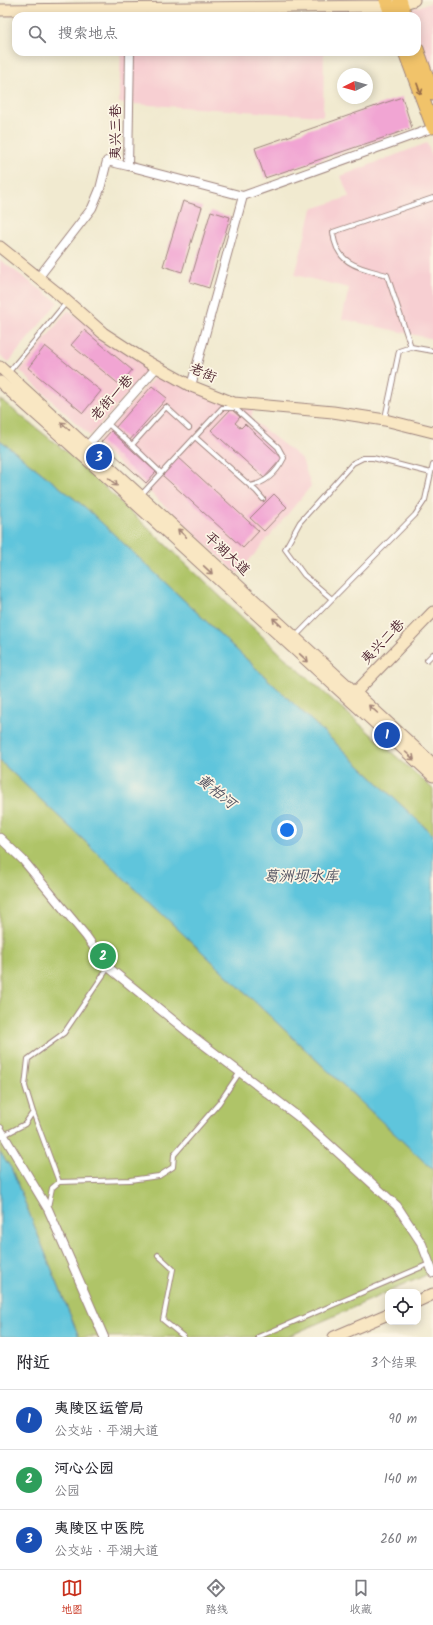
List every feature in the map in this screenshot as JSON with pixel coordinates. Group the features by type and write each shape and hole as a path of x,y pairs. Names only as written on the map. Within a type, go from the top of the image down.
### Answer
{"main road":[{"path":"148,12 233,7 395,7 414,0"},
{"path":"0,10 87,12"},
{"path":"406,56 433,127"},
{"path":"420,56 433,94"},
{"name":"老街","path":"0,247 103,333 157,367 191,386 234,403 333,412 385,420 433,432"},
{"name":"平湖大道","path":"4,371 433,764"},
{"name":"平湖大道","path":"0,382 433,776"},
{"name":"夷兴二巷","path":"355,693 433,612"},
{"path":"421,1300 432,1296"},
{"path":"334,1337 385,1315"}],"street":[{"name":"夷兴三巷","path":"130,56 128,166 243,196"},
{"path":"191,386 243,196 433,127"},
{"path":"38,278 92,208 100,189 107,161 128,166"},
{"name":"老街一巷","path":"87,446 157,367"},
{"path":"0,838 23,860 86,936 108,967 195,1038 300,1118 397,1206 422,1244 433,1273"},
{"path":"2,1132 48,1209 104,1337"}],"lane":[{"path":"411,347 387,275 363,269 344,260 334,244 333,232 433,198"},
{"path":"4,371 67,302"},
{"path":"385,420 399,351 411,347 433,351"},
{"path":"132,446 166,407 189,428"},
{"path":"141,495 222,408 235,408 278,447 284,458 280,467 261,484 250,486"},
{"path":"107,423 161,473"},
{"path":"195,437 250,486 262,499"},
{"path":"332,599 304,575 285,549 300,522 352,463 363,458 374,458 431,474"},
{"path":"295,638 415,516 425,500 433,465"},
{"path":"427,660 433,654"},
{"path":"59,1182 25,1086 28,1059 64,1033 108,967"},
{"path":"48,1209 52,1188 59,1182 130,1180 159,1176 172,1167 174,1156 219,1103 240,1072"},
{"path":"2,1132 25,1124 33,1112"},
{"path":"158,1255 173,1270 163,1320 184,1337"},
{"path":"258,1337 429,1264"}],"shaded area":[{"path":"433,2 433,80 421,46 421,12 409,12 408,10"},
{"path":"121,56 324,56 323,116 119,103"},
{"path":"427,143 433,159 433,339 342,319 349,288 295,275 312,209 349,197 341,176"},
{"path":"0,260 58,302 9,362 0,355"},
{"path":"68,310 150,368 90,436 20,371"},
{"path":"158,373 253,409 251,419 302,459 311,486 238,574 97,443"}],"green space":[{"path":"0,399 74,458 283,656 433,789 433,835 86,508 0,440"},
{"path":"0,761 433,1170 433,1272 395,1289 385,1289 385,1293 287,1337 79,1337 11,1168 0,1152"}],"water":[{"name":"葛洲坝水库","path":"0,440 86,508 433,835 433,1170 0,761"},
{"path":"0,1152 11,1168 79,1337 0,1337"}],"building":[{"path":"402,97 412,128 265,178 255,148"},
{"path":"183,201 202,207 182,272 163,266"},
{"path":"211,211 230,217 209,288 190,282"},
{"path":"84,330 132,370 120,385 71,345"},
{"path":"45,346 101,391 83,413 28,368"},
{"path":"152,386 167,398 129,441 115,428"},
{"path":"231,409 240,417 235,423 241,428 245,424 282,458 264,478 211,430"},
{"path":"111,431 156,472 146,483 101,442"},
{"path":"178,457 259,531 243,548 162,475"},
{"path":"274,494 287,507 264,531 250,518"}],"place":[{"name":"夷陵区中医院","path":"99,457"},
{"name":"夷陵区运管局","path":"387,735"},
{"name":"河心公园","path":"103,956"}],"water label":[{"name":"黄柏河","path":"216,792"}]}
